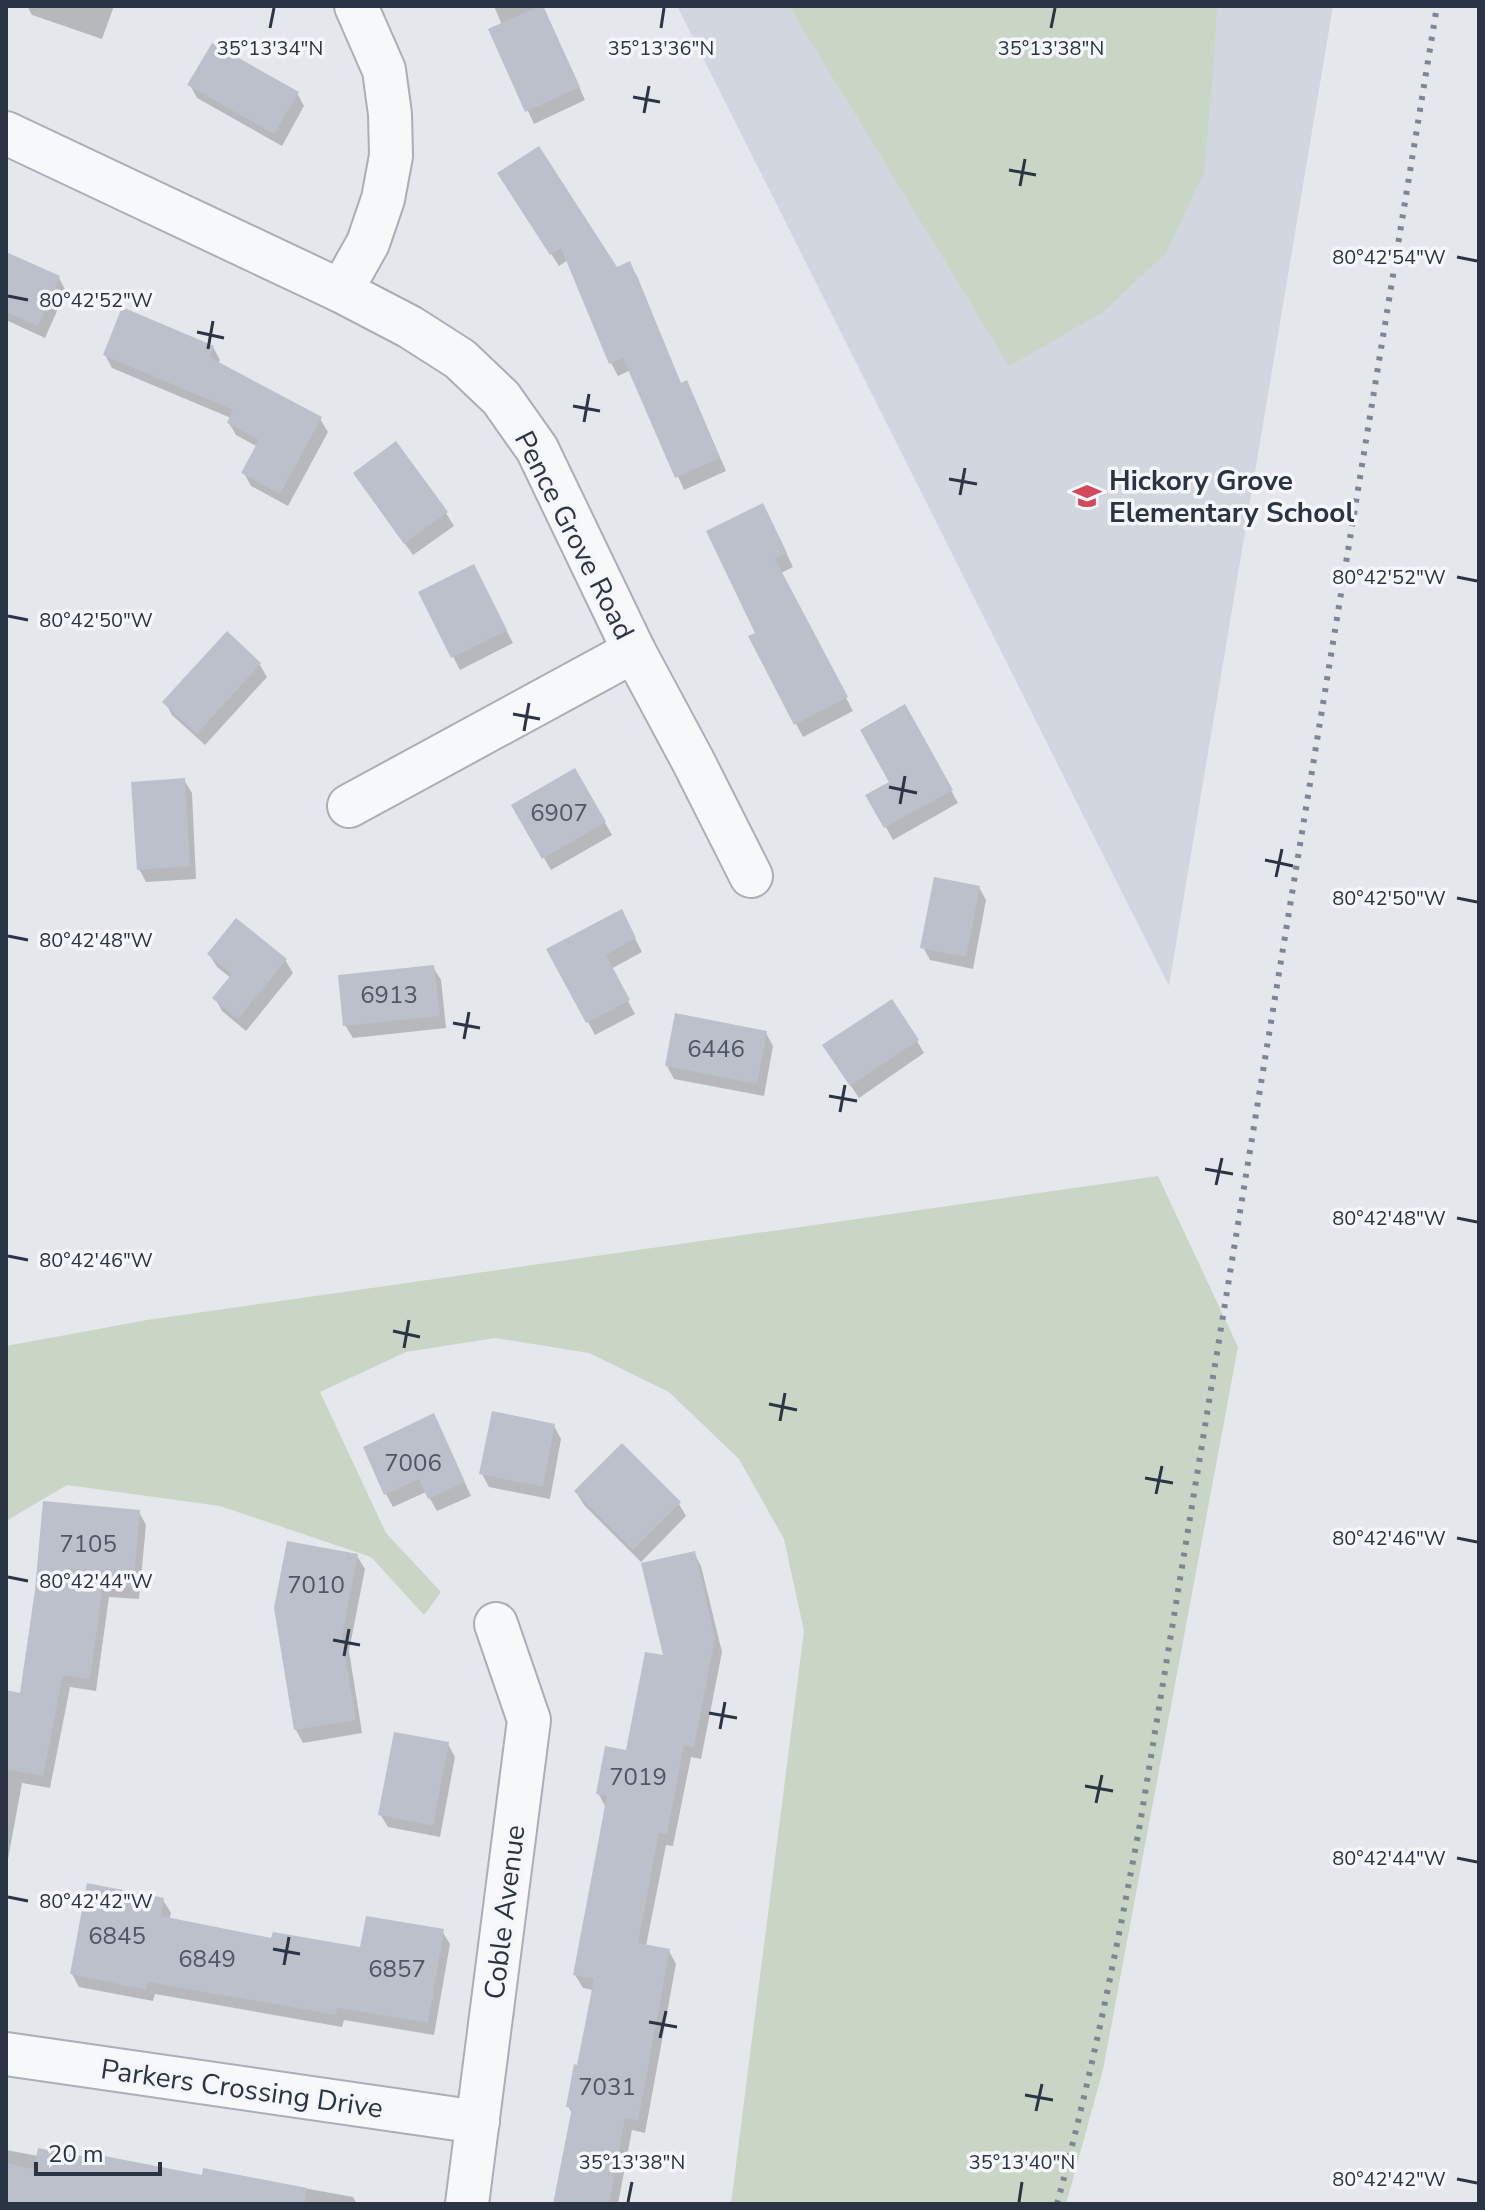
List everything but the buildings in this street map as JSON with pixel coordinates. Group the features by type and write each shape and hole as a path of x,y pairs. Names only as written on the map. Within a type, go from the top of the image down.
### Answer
{"street":[{"path":"341,291 368,243 383,199 391,156 390,114 384,70 356,6"},
{"name":"Pence Grove Road","path":"6,133 341,291 410,327 460,359 501,398 537,449 634,651 751,876"},
{"path":"349,806 634,651"},
{"name":"Coble Avenue","path":"467,2204 529,1720 496,1624"},
{"name":"Parkers Crossing Drive","path":"6,2054 478,2122"}],"shaded area":[{"name":"Hickory Grove Elementary School","path":"677,6 1333,6 1169,986"}],"green space":[{"path":"789,6 1217,6 1204,172 1166,253 1103,312 1009,366"},
{"path":"1158,1176 1238,1347 1103,2070 1066,2204 731,2204 804,1631 784,1539 739,1459 669,1392 589,1353 495,1338 406,1352 320,1392 386,1533 441,1592 424,1615 371,1557 220,1506 67,1485 6,1521 6,1346 147,1320"}],"railway":[{"path":"1057,2204 1102,2015 1140,1824 1437,6"}],"place":[{"name":"Hickory Grove Elementary School","path":"1087,496"}]}
